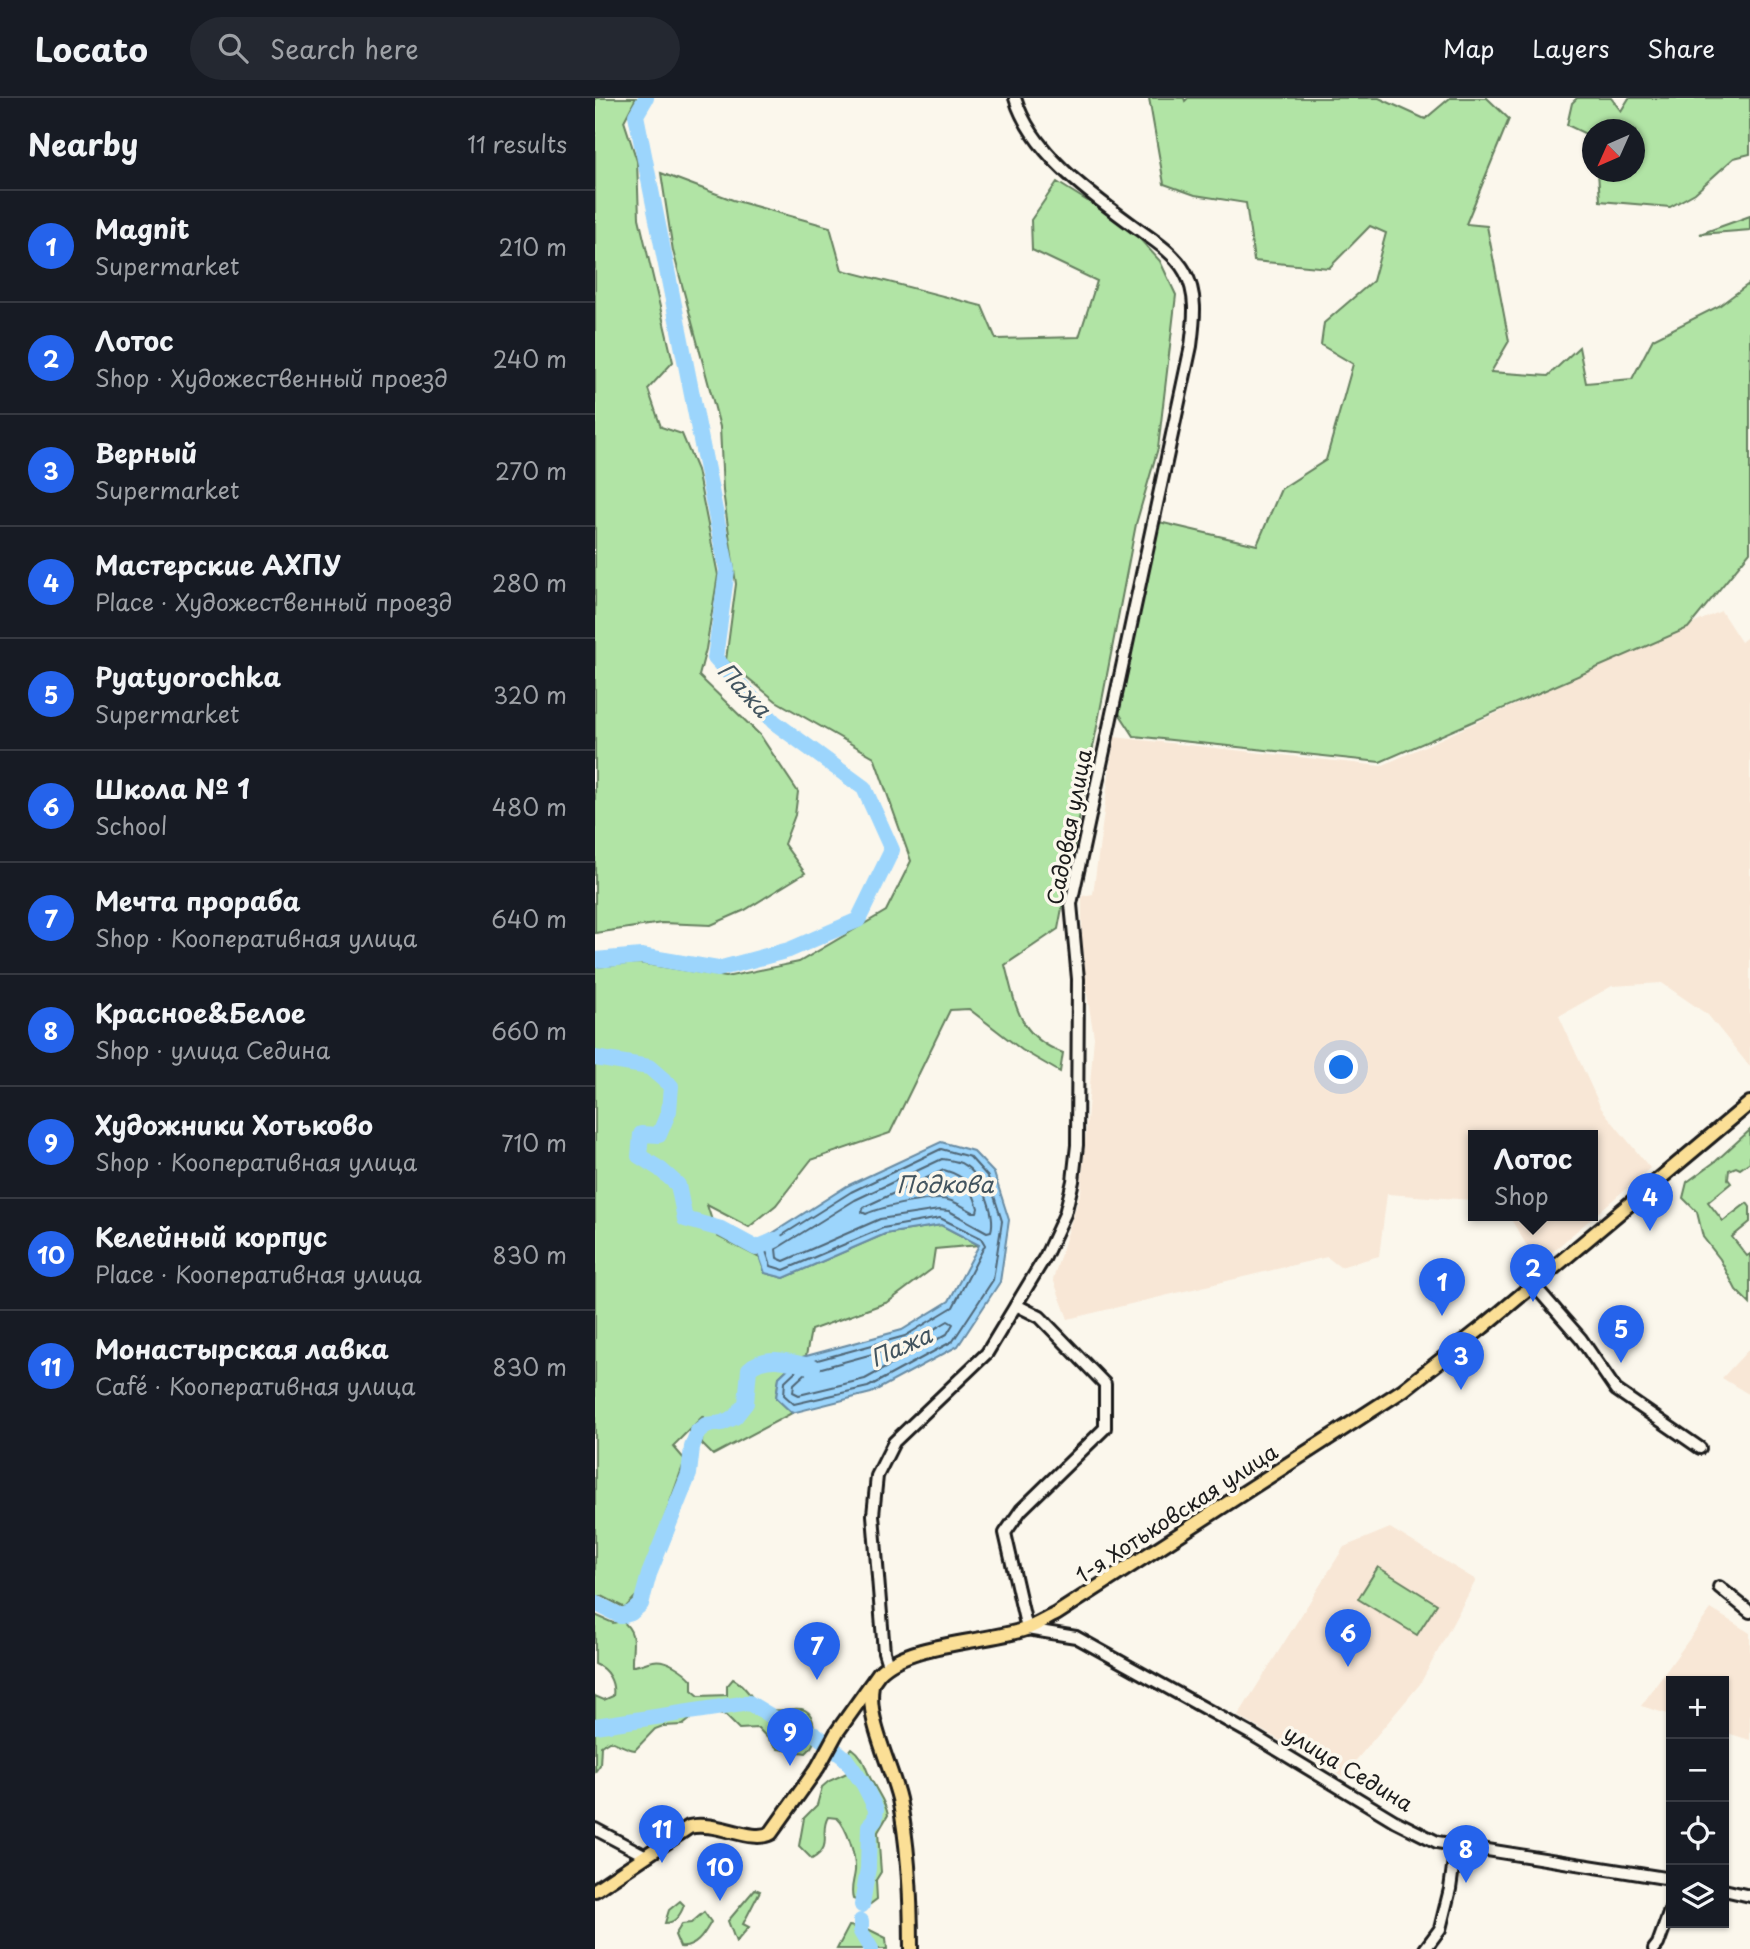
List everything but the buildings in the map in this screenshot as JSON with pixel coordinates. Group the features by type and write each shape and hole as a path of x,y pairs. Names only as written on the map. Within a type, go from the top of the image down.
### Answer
{"main road":[{"name":"1-я Хотьковская улица","path":"888,1665 918,1653 1027,1629 1056,1614 1403,1390 1483,1327 1750,1102"},
{"path":"595,1890 679,1831 699,1824 714,1825 758,1837 767,1835 775,1828 820,1764 837,1732 888,1665"},
{"path":"872,1685 871,1698 876,1724 892,1773 903,1821 911,1914 911,1949"},
{"path":"837,1732 862,1719 876,1724"}],"street":[{"name":"Садовая улица","path":"888,1665 884,1652 873,1515 877,1476 900,1436 987,1353 1045,1257 1065,1214 1073,1181 1077,1145 1078,979 1071,904 1191,346 1195,304 1186,273 1168,251 1082,188 1048,154 1018,109 1015,98"},
{"path":"1533,1284 1581,1339 1616,1390 1700,1448"},
{"path":"1016,1305 1040,1317 1105,1384 1105,1428 1021,1510 1005,1533 1027,1629"},
{"path":"1719,1587 1750,1612"},
{"name":"улица Седина","path":"1027,1629 1076,1637 1251,1734 1395,1821 1437,1842 1666,1878"},
{"path":"595,1829 644,1855"},
{"path":"1425,1949 1440,1929 1450,1889 1456,1845"},
{"path":"1729,1891 1750,1896"},
{"path":"1654,1949 1666,1922"}],"shaded area":[{"path":"1721,611 1741,642 1750,635 1750,1067 1708,1015 1662,983 1612,986 1559,1016 1601,1108 1650,1168 1598,1213 1598,1130 1468,1130 1468,1200 1387,1194 1379,1256 1340,1267 1327,1257 1068,1319 1053,1279 1081,1191 1094,1037 1082,964 1082,896 1093,894 1114,737 1381,766"},
{"path":"1512,1221 1588,1221 1538,1264"},
{"path":"1750,1348 1750,1395 1722,1378"},
{"path":"1390,1528 1476,1580 1420,1684 1342,1777 1238,1716 1344,1547"},
{"path":"1711,1609 1750,1633 1750,1740 1729,1734 1729,1676 1666,1676 1666,1714 1641,1706"}],"green space":[{"path":"595,98 636,98 624,121 637,161 639,218 673,362 648,389 661,427 682,434 697,470 718,575 699,676 760,735 798,792 795,815 784,844 805,873 745,910 711,925 662,923 595,933"},
{"path":"1149,98 1184,98 1185,101 1188,98 1379,98 1425,119 1450,98 1487,98 1509,119 1466,224 1487,226 1509,341 1491,372 1548,376 1579,347 1586,383 1632,379 1653,339 1719,306 1750,283 1750,552 1688,628 1380,762 1134,736 1119,713 1134,629 1159,522 1257,545 1281,489 1326,460 1353,364 1321,345 1324,323 1373,281 1386,233 1370,226 1329,268 1254,261 1246,203 1195,195 1164,184"},
{"path":"1577,98 1611,98 1621,111 1629,98 1750,98 1750,154 1734,158 1695,193 1670,207 1600,201 1599,182 1645,182 1645,119 1582,119 1582,132 1567,125 1572,103"},
{"path":"661,173 733,200 830,227 842,270 982,306 996,339 1079,337 1097,281 1032,250 1031,220 1057,182 1129,227 1160,261 1176,295 1158,448 1136,524 1058,929 1005,965 1021,1018 1037,1038 1063,1053 1060,1072 1022,1050 969,1009 950,1010 890,1133 811,1160 776,1205 749,1227 707,1205 717,1236 760,1258 765,1273 784,1278 885,1234 941,1225 979,1245 935,1249 932,1269 888,1302 811,1330 806,1356 799,1358 779,1377 776,1398 792,1413 713,1455 702,1444 703,1416 673,1446 685,1460 637,1595 625,1608 602,1596 595,1596 595,967 638,963 726,977 799,962 886,911 911,861 874,757 776,701 726,660 736,584 723,491 720,427 673,251"},
{"path":"1750,216 1750,230 1700,234"},
{"path":"1750,1130 1750,1162 1740,1169 1736,1167 1729,1170 1728,1179 1731,1183 1708,1202 1723,1221 1747,1203 1750,1207 1750,1222 1732,1237 1747,1256 1750,1254 1750,1304 1736,1290 1720,1259 1703,1237 1697,1212 1683,1198 1687,1182 1716,1161"},
{"path":"1378,1567 1437,1604 1417,1635 1358,1599"},
{"path":"595,1615 613,1623 622,1621 631,1631 632,1666 658,1661 669,1663 692,1680 692,1690 699,1696 727,1695 727,1686 733,1679 761,1706 777,1710 807,1711 812,1717 814,1728 813,1744 806,1753 778,1749 758,1728 739,1729 726,1716 708,1711 698,1713 683,1725 655,1729 635,1750 609,1741 601,1746 600,1765 595,1772 595,1696 604,1700 613,1696 613,1691 612,1681 607,1673 595,1664"},
{"path":"852,1748 862,1760 888,1815 878,1832 881,1872 876,1880 877,1899 869,1905 853,1899 854,1858 850,1842 837,1818 828,1817 825,1823 825,1844 819,1854 812,1859 799,1846 804,1818 817,1805 822,1787 847,1773 848,1753"},
{"path":"755,1889 760,1891 743,1924 749,1927 736,1942 728,1921"},
{"path":"680,1901 684,1905 680,1915 665,1923 669,1910"},
{"path":"704,1912 711,1922 699,1940 691,1946 680,1947 675,1935 682,1924 691,1923"},
{"path":"849,1926 868,1929 886,1938 887,1949 837,1949"}],"water":[{"name":"Подкова","path":"941,1142 973,1151 994,1173 1009,1220 1000,1282 958,1346 871,1393 792,1413 776,1398 779,1377 799,1358 902,1330 949,1301 979,1245 941,1225 885,1234 784,1278 765,1273 756,1248 765,1238 847,1186"}],"waterway":[{"name":"Пажа","path":"595,960 641,956 718,969 789,950 858,920 892,850 864,788 774,722 715,658 727,570 636,115 646,98"},
{"name":"Пажа","path":"595,1058 649,1067 671,1086 669,1111 659,1135 641,1134 639,1156 678,1185 685,1219 721,1229 756,1248 775,1240"},
{"name":"Пажа","path":"595,1603 621,1616 631,1613 641,1604 649,1574 689,1474 692,1447 698,1431 706,1425 722,1423 735,1417 746,1403 749,1369 763,1361 771,1360 813,1367"},
{"name":"Пажа","path":"595,1726 749,1703 789,1727 815,1734 845,1758 864,1785 876,1809 875,1820 869,1826 868,1868 862,1905"},
{"name":"Пажа","path":"861,1921 861,1932 871,1949"}],"place":[{"name":"Мастерские АХПУ","path":"1650,1231"},
{"name":"Лотос","path":"1533,1302"},
{"name":"Magnit","path":"1442,1316"},
{"name":"Pyatyorochka","path":"1621,1363"},
{"name":"Верный","path":"1461,1390"},
{"name":"Школа № 1","path":"1348,1667"},
{"name":"Мечта прораба","path":"817,1680"},
{"name":"Художники Хотьково","path":"790,1766"},
{"name":"Монастырская лавка","path":"662,1863"},
{"name":"Красное&Белое","path":"1466,1883"},
{"name":"Келейный корпус","path":"720,1901"}]}
